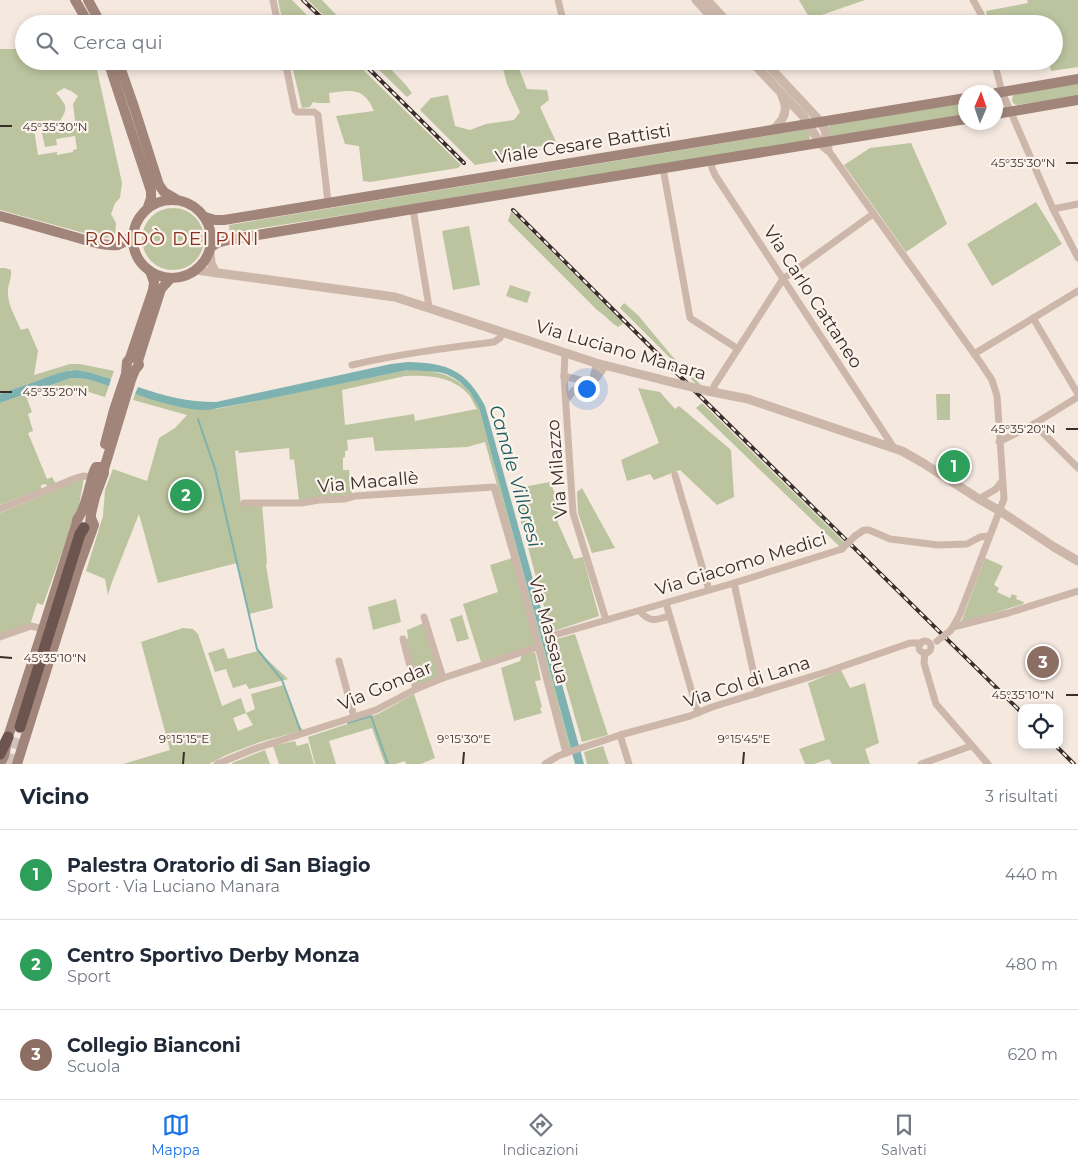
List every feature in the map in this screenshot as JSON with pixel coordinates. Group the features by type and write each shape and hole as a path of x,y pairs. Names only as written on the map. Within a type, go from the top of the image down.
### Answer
{"highway":[{"path":"20,727 84,523"},
{"path":"0,754 8,737"}],"main road":[{"path":"75,0 84,15"},
{"path":"88,0 96,15"},
{"path":"111,70 151,191 148,207 138,218 133,233 136,254 140,262 150,271 160,276 180,277 196,270 204,262 210,249 212,237 210,226 205,217 194,206 176,199 164,192 160,187 121,70"},
{"path":"1003,91 1078,79"},
{"name":"Viale Cesare Battisti","path":"205,217 224,220 958,99"},
{"path":"1003,113 1078,100"},
{"name":"Viale Cesare Battisti","path":"210,249 217,243 228,240 413,208 663,168 825,145 958,120"},
{"path":"148,207 162,201 176,199"},
{"path":"0,216 107,244 117,245 123,243 133,233"},
{"path":"0,222 88,246 106,250 128,251 136,254"},
{"path":"84,523 91,514 94,498 103,477 101,459 114,410 126,374 127,362 153,290 154,282 150,271"},
{"path":"101,468 132,376 139,365 138,361 161,289 171,278"},
{"path":"0,764 43,629 84,523 94,470 96,467 101,468"},
{"path":"17,764 75,578 94,525 84,523"}],"street":[{"path":"274,0 276,15"},
{"path":"558,0 562,15"},
{"path":"696,0 710,15"},
{"path":"707,0 721,15"},
{"path":"972,0 981,15"},
{"path":"287,70 295,110 300,113 314,112 318,115 328,202"},
{"path":"760,70 804,116 989,375 995,388 998,404 1004,499 960,614 952,629"},
{"path":"772,70 820,121 824,130 825,145"},
{"path":"995,70 998,85"},
{"path":"774,129 783,119 786,109 784,100 776,87"},
{"path":"1003,99 1011,112 1078,258"},
{"name":"Via Carlo Cattaneo","path":"711,161 715,175 894,448"},
{"path":"663,168 690,318 738,349"},
{"path":"1054,209 1078,204"},
{"path":"413,208 429,308"},
{"path":"710,392 783,279 873,214"},
{"path":"210,249 211,262 216,273"},
{"name":"Via Luciano Manara","path":"196,270 401,298 596,363 710,392 748,399 894,448 919,460 1078,561"},
{"path":"974,354 1078,291"},
{"path":"1000,442 1034,424 1078,396 1033,318"},
{"path":"352,364 451,347 494,342 500,338 502,332"},
{"name":"Via Milazzo","path":"565,353 564,376 573,513 606,620"},
{"path":"564,376 590,381 596,363"},
{"name":"Via Milazzo","path":"566,401 574,390 597,378 606,365"},
{"path":"1034,424 1078,468"},
{"path":"675,475 710,590"},
{"path":"0,509 76,478 82,476 92,478"},
{"path":"979,499 996,489 1002,480"},
{"name":"Via Macallè","path":"244,503 301,503 355,496 494,487"},
{"name":"Via Massaua","path":"494,487 567,752"},
{"name":"Via Giacomo Medici","path":"550,636 734,583 842,549 864,530 890,538 938,545 967,544 980,537 990,536"},
{"path":"734,583 758,693"},
{"path":"925,653 930,651 934,642 952,629 1078,591"},
{"path":"666,603 698,713"},
{"name":"Via Giacomo Medici","path":"640,611 649,619 669,616"},
{"path":"424,617 443,678"},
{"path":"0,637 31,626 43,629"},
{"path":"402,639 416,689"},
{"path":"925,653 920,650 919,646 921,643 924,641 934,642"},
{"name":"Via Col di Lana","path":"545,764 567,752 698,713 910,643 921,643"},
{"name":"Via Gondar","path":"217,764 228,762 286,738 376,710 416,689 443,678 538,647"},
{"path":"925,653 924,663 936,704 988,764"},
{"path":"339,661 354,717"},
{"path":"620,735 629,764"},
{"path":"921,764 971,746"}],"green space":[{"path":"278,0 292,0 307,15 281,15"},
{"path":"308,0 322,0 336,15 323,15"},
{"path":"799,0 865,0 822,15 808,15"},
{"path":"1027,0 1078,0 1078,67 1063,69 1063,15 987,15 986,11 1028,3"},
{"path":"0,49 15,49 15,70 97,70 122,183 120,198 115,203 111,214 116,223 115,237 102,238 0,210","holes":["64,88 78,96 73,104 75,120 68,126 60,121 65,112 65,106 56,93","52,120 53,127 41,129 45,147 57,145 56,139 75,136 77,149 73,150 73,152 57,155 57,152 38,155 33,123"]},
{"path":"293,70 363,70 461,165 458,168 370,182 363,181 359,146 345,144 336,116 374,111 366,98 361,94 351,91 329,93 330,103 313,102 310,107 302,108"},
{"path":"379,70 392,70 412,93 407,97"},
{"path":"503,70 520,70 527,89 547,90 549,100 540,107 557,144 526,148 521,157 475,165 420,110 431,98 448,95 455,126 470,130 486,124 514,120 520,112 507,84"},
{"path":"1078,83 1078,96 1017,105 1012,101 1013,95"},
{"path":"958,103 958,117 831,136 828,129 830,125"},
{"path":"807,129 810,136 809,142 230,233 229,225"},
{"path":"911,143 947,224 906,252 844,165 870,148"},
{"path":"1036,202 1062,244 992,286 967,244"},
{"path":"167,208 179,208 195,217 202,227 204,239 202,251 195,261 179,270 167,270 156,265 147,256 142,245 142,233 147,222 156,213"},
{"path":"511,212 624,323 618,327 597,310 508,221"},
{"path":"469,226 480,285 453,290 442,231"},
{"path":"0,268 11,270 8,291 10,306 21,330 28,328 38,351 34,375 70,364 80,364 114,371 111,379 88,372 71,370 0,394"},
{"path":"510,285 531,292 527,303 506,296"},
{"path":"624,303 638,315 671,355 701,385 696,384 620,308"},
{"path":"408,370 442,374 463,385 479,408 571,750 568,750 485,442 467,447 375,451 373,437 347,440 348,450 345,451 345,457 343,458 343,470 349,470 352,495 299,500 294,459 290,460 289,448 239,453 238,450 235,451 241,505 262,505 266,565 273,608 249,614 237,563 158,583 139,514 108,595 105,579 86,571 103,516 105,490 113,469 147,481 159,438 175,428 187,415 133,400 135,394 176,406 216,409","holes":["405,376 448,380 463,389 477,409 415,421 414,414 345,425 342,390"]},
{"path":"71,378 87,379 109,386 105,397 66,385 27,399 32,412 28,414 33,431 28,433 47,479 52,477 56,484 49,487 45,484 41,485 41,489 0,505 0,403"},
{"path":"638,388 660,392 675,409 679,406 731,450 734,497 717,505 680,470 654,480 650,474 627,481 621,460 659,443"},
{"path":"936,394 950,394 950,420 937,420"},
{"path":"702,403 845,543 840,547 696,408"},
{"path":"84,478 79,505 43,605 37,603 30,625 0,635 0,513"},
{"path":"550,482 564,515 557,521 574,559 583,557 599,616 551,632 512,489"},
{"path":"582,488 615,548 592,553 578,513 577,492"},
{"path":"512,558 535,641 533,646 481,662 463,604 498,592 490,565"},
{"path":"985,558 1003,566 994,585 999,588 997,592 1010,598 1012,594 1017,596 1016,599 1024,602 1023,604 961,623"},
{"path":"396,599 401,622 373,630 368,607"},
{"path":"462,615 469,639 457,642 450,619"},
{"path":"424,623 441,676 417,685 405,640 408,638 407,630"},
{"path":"183,628 193,629 198,634 222,706 241,698 246,713 255,709 251,694 284,685 299,725 303,730 260,742 226,755 209,764 123,764 170,750 141,642","holes":["246,713 253,725 238,731 233,718"]},
{"path":"575,634 608,735 582,742 553,640"},
{"path":"224,648 228,659 258,651 288,679 249,689 246,684 233,688 226,669 215,672 208,653"},
{"path":"535,652 541,680 535,681 542,713 514,721 501,668 520,661 522,655"},
{"path":"841,670 850,688 865,683 879,743 865,749 870,764 832,764 829,759 814,764 805,764 799,749 825,740 808,683"},
{"path":"414,694 435,758 421,764 406,764 405,761 385,764 372,728 329,741 336,764 315,764 308,737 378,714"},
{"path":"295,741 297,746 308,743 314,764 279,764 273,746"},
{"path":"603,746 609,764 587,764 584,752"},
{"path":"265,750 270,764 232,764 232,763"}],"water":[{"path":"408,362 434,364 454,371 471,384 485,406 584,764 575,764 479,408 470,392 460,382 438,372 408,370 208,410 180,407 135,394 138,387 176,398 216,402 391,364"},
{"path":"75,370 111,379 109,386 87,379 71,378 0,403 0,394 56,374"}],"waterway":[{"path":"198,419 215,469 257,649 282,680 301,732"},
{"path":"348,723 371,716 388,764"}],"tunnel":[{"path":"8,764 20,727"}],"railway":[{"path":"303,0 319,15"},
{"path":"370,70 464,163"},
{"path":"513,210 1018,709"},
{"path":"1059,749 1074,764"}],"place":[{"name":"Palestra Oratorio di San Biagio","path":"954,466"},
{"name":"Centro Sportivo Derby Monza","path":"186,495"},
{"name":"Collegio Bianconi","path":"1043,662"}],"district":[{"name":"RONDÒ DEI PINI","path":"172,238"}],"water label":[{"name":"Canale Villoresi","path":"516,476"}]}
